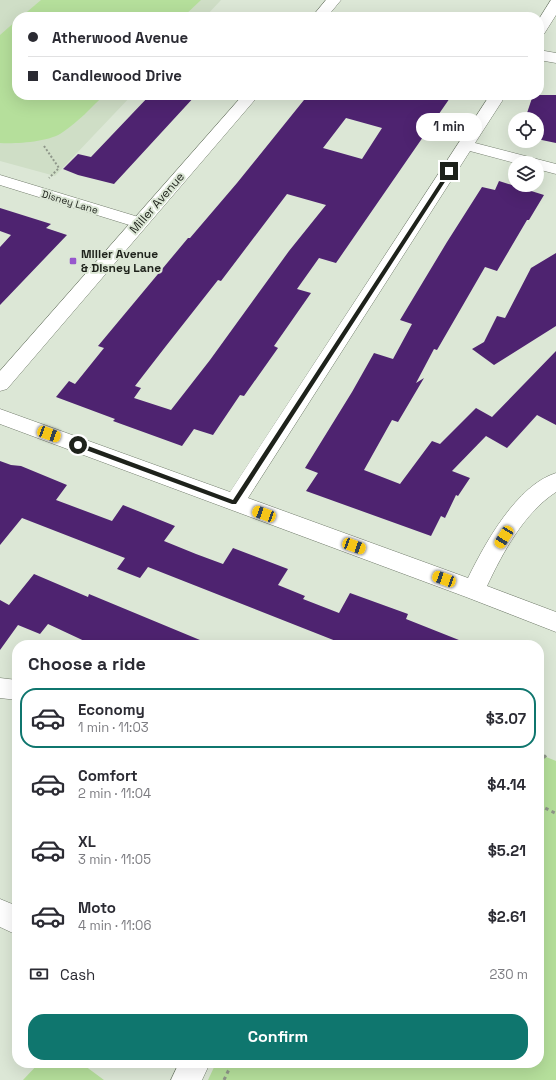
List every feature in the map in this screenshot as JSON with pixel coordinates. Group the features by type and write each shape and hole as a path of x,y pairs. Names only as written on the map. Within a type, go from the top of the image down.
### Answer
{"street":[{"path":"323,12 334,0"},
{"path":"544,23 556,3"},
{"path":"544,56 556,58"},
{"name":"Miller Avenue","path":"0,384 247,100"},
{"path":"234,503 495,100"},
{"path":"466,145 508,156"},
{"path":"544,166 556,170"},
{"name":"Disney Lane","path":"0,180 139,223"},
{"path":"0,416 474,590 556,622"},
{"path":"474,590 483,571 518,514 544,487 556,481"},
{"path":"0,688 12,689"},
{"path":"0,912 12,918"},
{"path":"186,1080 192,1068"}],"path":[{"path":"44,146 59,168 49,179"},
{"path":"544,757 547,754"},
{"path":"544,807 556,812"},
{"path":"224,1080 230,1068"}],"shaded area":[{"path":"0,0 221,0 210,12 12,12 12,100 127,100 55,176 0,161"}],"green space":[{"path":"41,0 201,0 188,12 27,12"},
{"path":"12,24 12,100 99,100 69,128 57,135 33,142 0,143 0,35"},
{"path":"544,756 556,761 556,1080 208,1080 214,1068 544,1068"},
{"path":"34,1068 88,1068 104,1080 23,1080"}],"building":[{"path":"544,95 556,95 556,143 544,140 544,112 527,112 531,100 544,100"},
{"path":"145,100 191,100 114,184 78,175 63,169 78,154 91,157"},
{"path":"304,100 449,100 336,263 319,258 297,289 311,293 274,346 278,348 244,396 240,395 213,435 194,429 182,446 113,421 115,419 56,397 69,381 75,384 104,348 98,346 188,238 190,238 237,183","holes":["346,118 382,128 362,159 323,148","287,194 326,205 289,251 210,360 171,410 134,398 141,388 135,386 218,280 221,281"]},
{"path":"499,181 508,184 508,192 534,192 544,195 529,220 527,220 497,271 485,267 437,350 434,349 416,383 424,378 398,422 392,420 364,470 400,484 432,441 440,444 476,408 492,417 556,351 556,425 537,415 507,448 486,436 452,471 470,478 458,496 456,495 445,518 441,516 431,536 306,491 318,473 305,468 352,392 374,353 393,359 412,324 400,320 447,242 482,187 495,190"},
{"path":"0,208 51,224 46,228 67,235 0,305 0,247 11,235 0,231"},
{"path":"556,253 556,326 494,365 472,349 484,342 497,316 505,318 531,268"},
{"path":"0,461 11,465 21,466 67,485 56,500 112,521 123,505 175,526 164,541 196,554 223,564 233,548 288,569 278,585 305,596 303,599 339,613 350,593 408,614 406,619 459,640 333,640 148,567 140,578 117,569 125,558 22,518 0,545"},
{"path":"34,574 88,597 89,594 200,640 82,640 48,624 40,634 18,625 0,650 0,600 9,605"}],"place":[{"name":"Miller Avenue & Disney Lane","path":"73,261"}],"route":[{"path":"78,445 234,503 449,171"}]}
